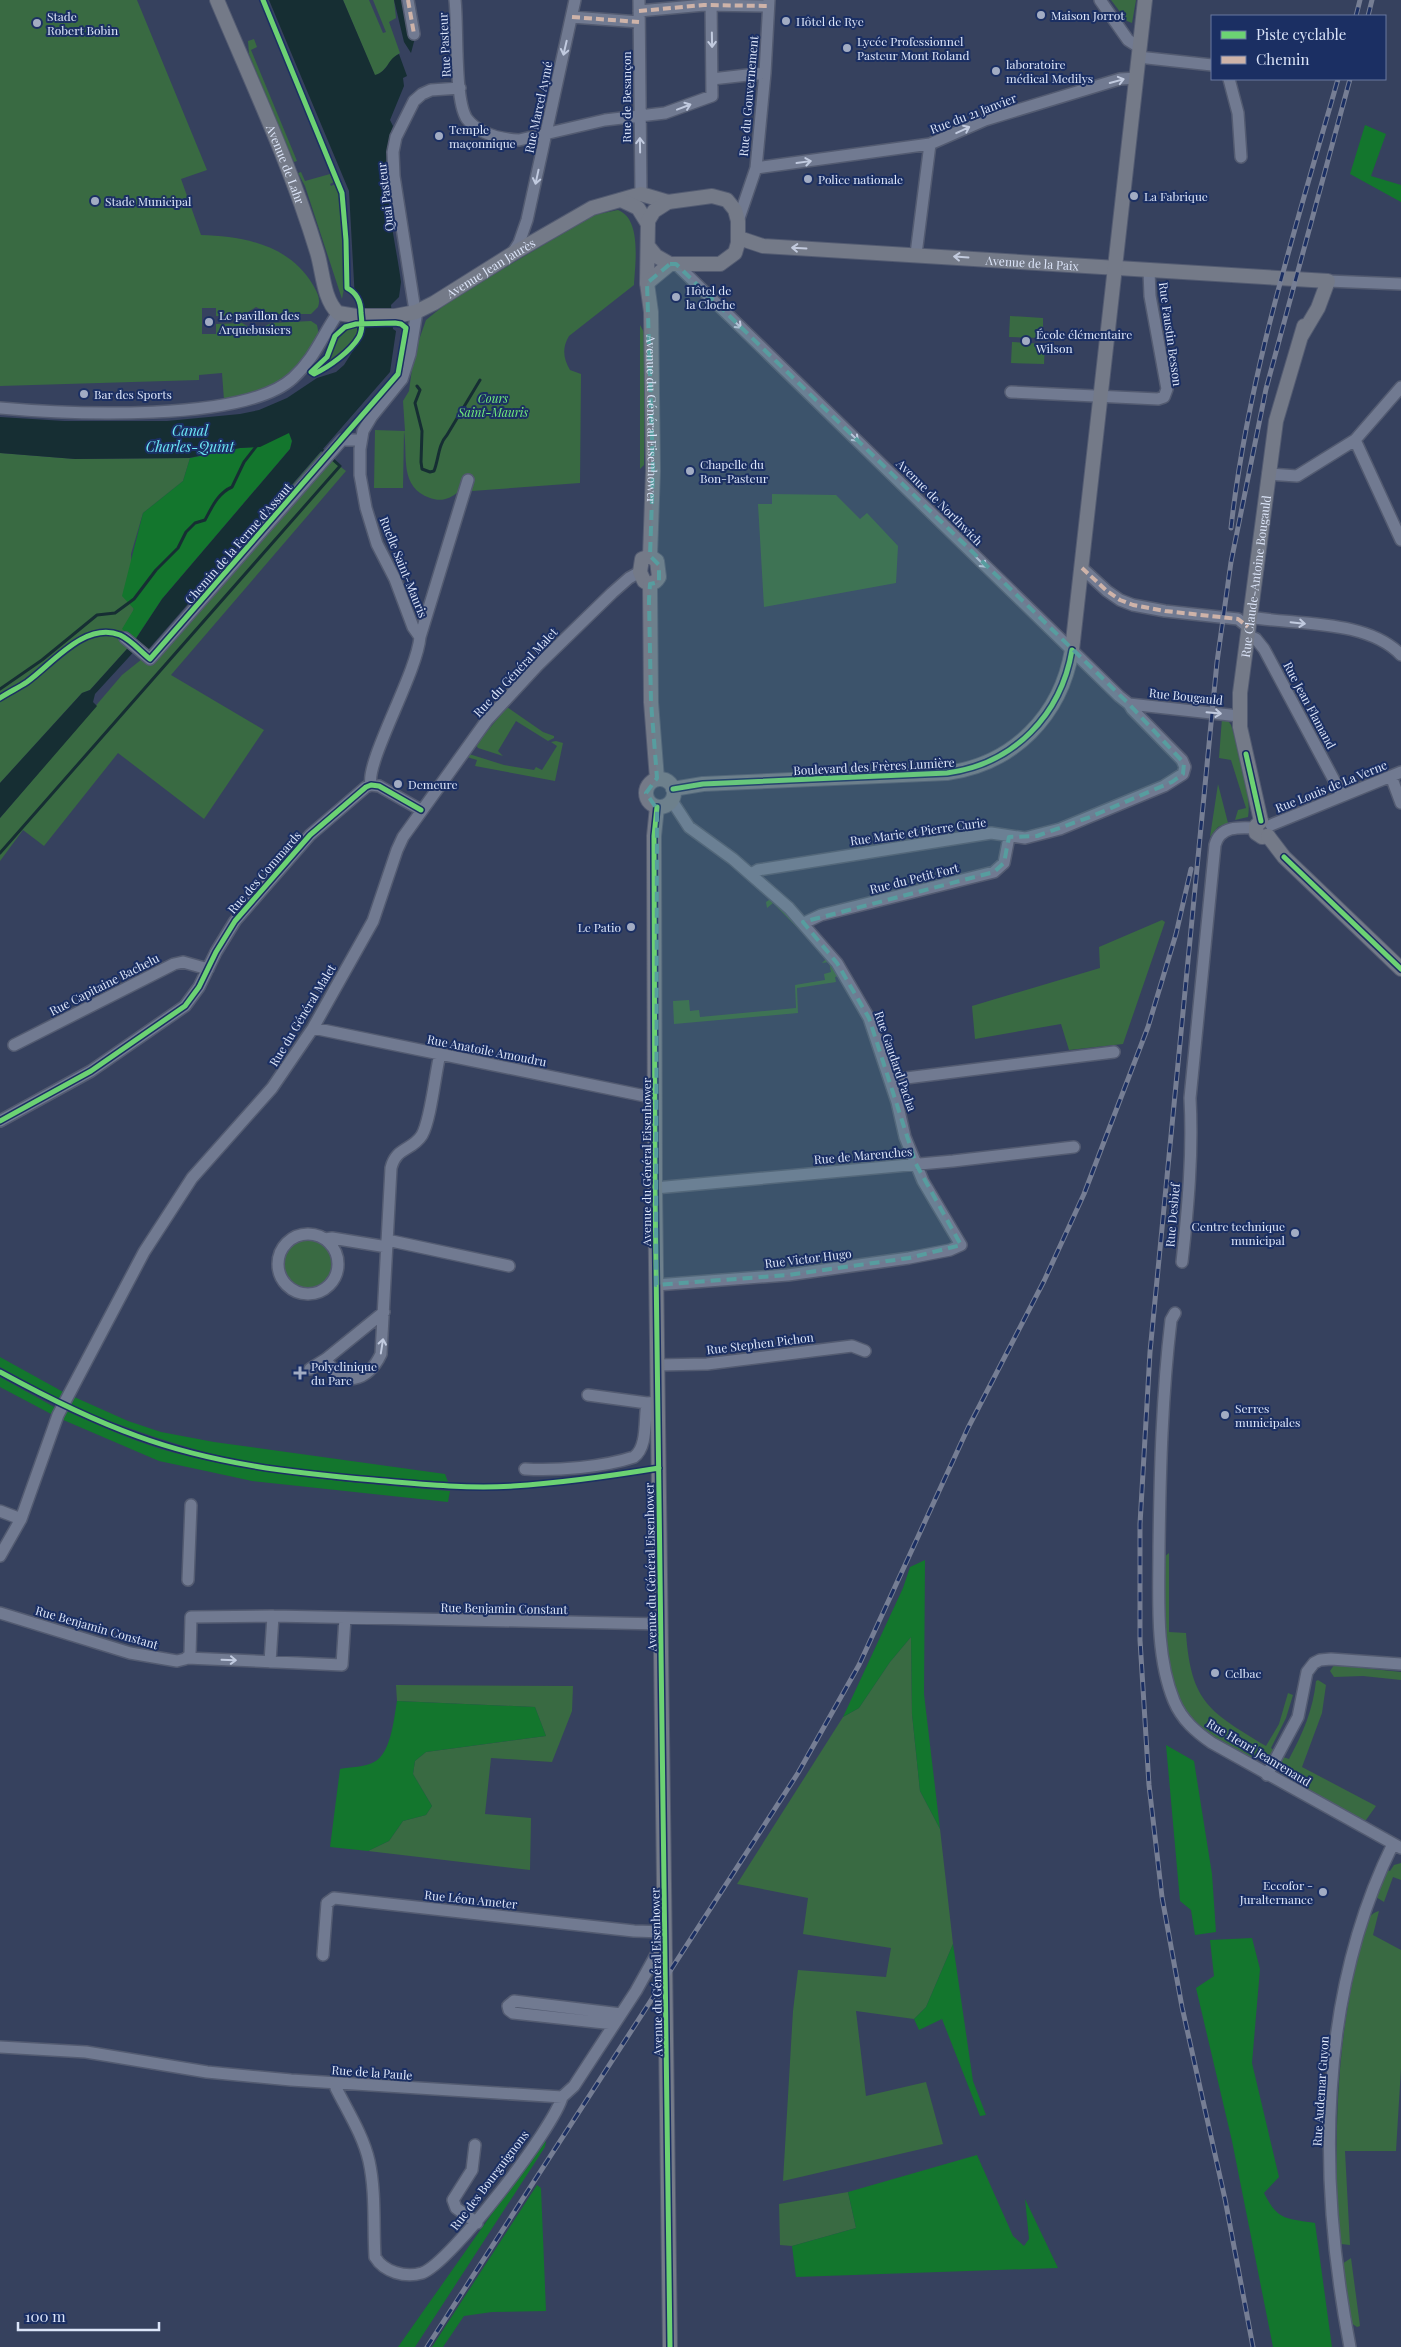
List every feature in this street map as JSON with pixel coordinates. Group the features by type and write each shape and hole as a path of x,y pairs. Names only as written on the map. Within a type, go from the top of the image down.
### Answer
{"main road":[{"name":"Avenue de Lahr","path":"217,0 287,170 317,252 330,303 338,313"},
{"name":"Boulevard des Frères Lumière","path":"672,795 703,784 947,773 976,767 996,759 1019,744 1044,719 1067,677 1072,650 1145,0"},
{"name":"Avenue Jean Jaurès","path":"338,313 356,316 395,316 416,312 592,208 641,194"},
{"path":"641,194 668,202 712,196 730,202 735,210 738,221 739,238 735,253 720,264 673,264 656,256 648,246 648,224 654,211 668,202"},
{"path":"621,200 638,208 648,224"},
{"name":"Avenue de la Paix","path":"739,238 763,246 916,254 1149,271 1323,280"},
{"name":"Avenue du Général Eisenhower","path":"648,246 647,283 651,312 652,401 650,556 657,561 659,578 650,584 651,702 658,779"},
{"path":"647,283 673,264"},
{"name":"Rue Claude-Antoine Bougauld","path":"1264,827 1242,739 1239,716 1248,626 1268,474 1280,404 1302,335 1323,280"},
{"path":"650,556 642,559 640,572 644,582 650,584"},
{"path":"658,779 669,782 672,795 665,806 657,807 649,802 646,793 649,784 658,779"},
{"name":"Avenue du Général Eisenhower","path":"657,807 654,836 657,1365 653,1403 661,1624 670,2347"},
{"path":"1264,827 1284,857 1401,969"}],"street":[{"path":"408,0 414,34"},
{"name":"Rue Pasteur","path":"455,0 456,43 460,88 465,116 481,131 509,140 519,140 605,120 639,117 675,110 712,96 712,79"},
{"name":"Rue Marcel Aymé","path":"512,254 519,243 527,220 575,0"},
{"path":"1100,0 1128,40 1139,52 1211,65"},
{"path":"572,17 711,3 769,3"},
{"path":"711,3 712,79 765,73"},
{"name":"Rue du Gouvernement","path":"738,221 756,168 765,73 769,3"},
{"name":"Rue de Besançon","path":"639,11 641,194"},
{"path":"1121,29 1134,30 1142,23"},
{"name":"Rue du 21 Janvier","path":"756,168 930,144 1001,115 1120,80 1137,78"},
{"path":"1229,80 1238,113 1241,157"},
{"name":"Quai Pasteur","path":"416,312 394,176 393,152 396,137 418,98 431,90 460,88"},
{"path":"916,254 930,144"},
{"path":"730,202 748,192"},
{"path":"527,220 534,235 539,238"},
{"name":"Avenue de Northwich","path":"673,264 1129,704 1182,760"},
{"name":"Rue Faustin Besson","path":"1101,397 1158,399 1164,396 1167,391 1150,296 1149,271"},
{"path":"1323,280 1401,284"},
{"name":"Ruelle Saint-Mauris","path":"416,312 410,354 404,373 399,383 368,423 361,440 360,476 366,508 377,544 395,579 413,627 420,637"},
{"path":"0,408 160,411 233,404 259,398 285,385 304,367 319,348 338,313"},
{"path":"1268,474 1297,476 1355,440 1401,387"},
{"path":"1011,392 1101,397"},
{"name":"Chemin de la Ferme d'Assaut","path":"125,638 147,657 342,440 361,440"},
{"path":"1355,440 1401,540"},
{"name":"Ruelle Saint-Mauris","path":"371,785 370,779 375,760 411,672 468,480"},
{"path":"1082,568 1107,591 1120,600 1133,605 1165,611 1238,619 1248,626 1357,631 1380,639 1401,655"},
{"name":"Rue du Général Malet","path":"0,1556 21,1519 58,1415 67,1396 144,1252 171,1209 203,1165 272,1088 313,1028 373,921 397,850 421,810 457,758 508,695 628,578 640,572"},
{"name":"Rue Jean Flamand","path":"1248,626 1264,649 1342,795"},
{"name":"Rue Bougauld","path":"1129,704 1239,716"},
{"name":"Rue Marie et Pierre Curie","path":"751,874 758,870 957,837 991,833 1008,837 1026,838 1060,829 1164,786 1183,774 1185,767 1182,760"},
{"path":"1396,774 1401,803"},
{"name":"Rue Louis de La Verne","path":"1264,827 1396,774"},
{"path":"371,785 383,788 421,810"},
{"name":"Rue des Commards","path":"0,1121 91,1071 170,1018 192,998 235,921 310,834 348,801 371,785"},
{"name":"Rue Gaudard Pacha","path":"672,795 689,826 751,874 804,923 837,963 869,1018 890,1080 905,1136 916,1164 934,1202 961,1245"},
{"name":"Rue Desbief","path":"1182,1262 1189,1197 1192,1127 1190,1098 1216,845 1220,834 1228,830 1264,827"},
{"name":"Rue du Petit Fort","path":"804,923 821,915 994,872 1004,862 1008,837"},
{"name":"Rue Capitaine Bachelu","path":"14,1045 174,964 183,962 208,969"},
{"name":"Rue Anatoile Amoudru","path":"313,1028 655,1098"},
{"path":"890,1080 1114,1052"},
{"path":"326,1359 332,1370 342,1377 354,1379 367,1373 381,1354 393,1160 399,1153 414,1144 422,1135 440,1054"},
{"name":"Rue de Marenches","path":"655,1188 916,1164 1074,1147"},
{"path":"326,1240 333,1247 337,1256 338,1266 333,1280 323,1291 313,1294 303,1294 294,1291 286,1285 277,1267 278,1257 282,1248 288,1241 297,1236 317,1235 326,1240 332,1238 387,1243 509,1266"},
{"name":"Rue Victor Hugo","path":"656,1285 788,1275 909,1258 950,1250 961,1245"},
{"path":"310,1369 326,1359 384,1312"},
{"name":"Rue Henri Jeanrenaud","path":"1175,1313 1171,1320 1164,1378 1159,1586 1164,1666 1171,1692 1185,1721 1212,1743 1397,1846"},
{"name":"Rue Stephen Pichon","path":"657,1365 706,1364 852,1346 864,1351"},
{"path":"588,1395 653,1403"},
{"path":"525,1469 569,1469 634,1457 642,1447 644,1411 653,1403"},
{"path":"188,1580 191,1506"},
{"path":"0,1510 21,1519"},
{"name":"Rue Benjamin Constant","path":"0,1613 130,1653 178,1661 187,1658 342,1665 345,1618"},
{"path":"270,1662 273,1616"},
{"name":"Rue Benjamin Constant","path":"187,1658 191,1651 191,1617 273,1616 661,1624"},
{"path":"1267,1775 1298,1717 1307,1672 1314,1663 1331,1658 1401,1664"},
{"name":"Rue Audemar Guyon","path":"1350,2347 1335,2257 1331,2194 1330,2140 1336,2048 1343,1994 1362,1922 1382,1866 1397,1846"},
{"name":"Rue Léon Ameter","path":"323,1955 328,1903 334,1898 634,1931 665,1932"},
{"path":"562,2097 570,2092 656,1955 666,1952"},
{"path":"614,2024 513,2013 509,2010 508,2006 514,2001 620,2014"},
{"name":"Rue de la Paule","path":"0,2047 86,2052 207,2072 337,2083 562,2097"},
{"name":"Rue des Bourguignons","path":"337,2083 336,2088 361,2137 369,2162 373,2192 375,2257 386,2269 400,2274 422,2273 437,2264 477,2223 556,2113 562,2097"},
{"path":"475,2145 472,2170 453,2200 456,2208 477,2223"}],"highlighted area":[{"path":"670,264 676,264 1129,704 1184,763 1183,774 1172,782 1090,817 1037,836 1009,837 1004,863 994,872 803,922 837,963 869,1018 916,1164 961,1245 909,1258 788,1275 656,1285 657,809 646,793 657,778 651,702 649,600 650,584 659,582 659,565 650,556 653,471 647,283"}],"green space":[{"name":"Stade Municipal","path":"0,0 137,0 207,170 181,179 201,235 249,241 279,252 292,260 303,271 319,298 318,307 311,314 270,314 256,307 242,316 216,316 216,308 202,308 202,334 216,334 216,324 242,323 256,331 271,323 311,321 317,325 319,335 297,370 263,392 224,400 222,373 199,375 199,380 0,386"},
{"path":"343,0 369,0 383,33 386,32 373,0 394,0 396,18 389,22 400,53 375,76"},
{"path":"1111,0 1136,0 1132,23 1127,21"},
{"path":"254,39 257,47 251,50 297,161 294,162 249,54 248,41"},
{"path":"1365,125 1386,134 1371,176 1401,185 1401,202 1350,174"},
{"path":"301,172 305,181 330,174 334,182 330,184 331,186 335,184 339,192 344,218 346,246 346,273 342,299 305,186 298,173"},
{"name":"Cours Saint-Mauris","path":"618,210 626,215 634,232 636,254 634,285 569,336 564,349 570,370 581,374 580,483 458,492 445,499 430,498 413,487 409,479 404,431 403,488 374,488 375,430 405,431 403,401 409,391 414,354 426,320 452,299 594,215"},
{"path":"1010,316 1043,318 1043,338 1009,337"},
{"path":"640,325 645,334 644,465 640,469"},
{"path":"357,327 357,336 329,364 326,360 341,335 350,328"},
{"path":"1012,342 1045,344 1044,364 1011,363"},
{"path":"289,432 292,441 290,449 162,599 135,640 122,629 134,609 122,596 143,513 183,481 190,458 260,446"},
{"path":"321,452 346,471 171,675 264,730 204,819 118,753 44,846 23,830 0,861 0,818 122,675 142,659"},
{"path":"0,453 75,459 190,458 183,481 143,513 131,554 135,640 90,690 82,693 0,783"},
{"path":"772,494 836,495 860,519 867,513 898,546 896,583 764,607 758,504 772,504"},
{"path":"507,707 543,732 554,736 554,738 548,741 516,721 498,751 503,756 478,748 476,745"},
{"path":"1222,718 1227,719 1231,725 1241,758 1248,796 1248,817 1235,820 1238,810 1246,808 1231,760 1219,758"},
{"path":"551,742 563,743 555,781 475,766 477,760 467,757 469,754 504,765 534,770 536,767 542,770 557,746"},
{"path":"1218,784 1228,823 1218,827 1210,837"},
{"path":"772,898 825,953 840,976 835,977 836,982 797,988 798,1013 674,1024 673,1001 689,1000 690,1011 699,1010 700,1017 796,1008 795,985 825,980 824,974 831,972 829,962 822,963 827,958 773,903 767,908 766,902"},
{"path":"1162,920 1165,922 1123,1044 1069,1050 1061,1024 975,1039 972,1006 1100,968 1099,947"},
{"path":"302,1234 314,1234 325,1239 333,1247 338,1258 336,1276 325,1289 314,1294 302,1294 291,1289 283,1281 278,1270 278,1258 283,1247 291,1239"},
{"path":"0,1357 65,1393 62,1401 0,1367"},
{"path":"0,1377 56,1408 53,1415 0,1387"},
{"path":"72,1396 128,1421 161,1432 214,1442 445,1474 448,1482 323,1473 225,1457 157,1438 68,1405"},
{"path":"64,1410 133,1439 175,1453 243,1468 277,1473 346,1482 450,1491 448,1502 252,1481 159,1461 61,1419"},
{"path":"1169,1553 1169,1632 1186,1633 1193,1675 1199,1691 1207,1703 1217,1714 1266,1746 1279,1724 1288,1693 1293,1695 1286,1718 1271,1748 1275,1751 1266,1758 1248,1757 1210,1736 1191,1720 1177,1697 1171,1679 1165,1638 1164,1557"},
{"path":"925,1560 924,1694 940,1829 920,1791 912,1714 911,1637 890,1662 859,1708 843,1717 903,1588 910,1567"},
{"path":"911,1637 912,1714 920,1791 940,1829 953,1944 926,2007 914,2019 856,2011 866,2096 926,2082 943,2144 783,2181 793,2011 798,1970 886,1977 891,1948 803,1934 808,1898 737,1884 843,1717 859,1708 890,1662"},
{"path":"1334,1665 1401,1672 1401,1680 1363,1676 1334,1677 1330,1671"},
{"path":"1318,1680 1326,1685 1322,1713 1302,1767 1376,1806 1366,1820 1283,1777 1280,1772 1283,1757 1289,1759 1303,1731 1310,1712 1316,1681"},
{"path":"396,1685 573,1686 572,1711 552,1762 491,1758 485,1814 531,1818 530,1870 368,1851 389,1841 403,1821 426,1815 432,1806 413,1774 415,1761 426,1752 546,1736 535,1707 397,1701"},
{"path":"397,1701 535,1707 546,1736 426,1752 415,1761 413,1774 432,1806 426,1815 403,1821 389,1841 368,1851 330,1847 340,1769 366,1765 380,1758 391,1735"},
{"path":"1166,1745 1194,1761 1212,1874 1216,1932 1195,1935 1191,1910 1180,1901"},
{"path":"1401,1863 1401,1880 1393,1877 1384,1902 1376,1897 1385,1869 1390,1871 1394,1865"},
{"path":"1379,1911 1373,1935 1401,1950 1401,2068 1396,2151 1345,2151 1350,2245 1341,2244 1338,2236 1338,2095 1345,2026 1361,1937 1369,1918"},
{"path":"1252,1938 1260,1969 1252,2063 1279,2177 1264,2193 1274,2209 1284,2217 1315,2223 1332,2347 1273,2347 1232,2141 1196,1988 1214,1976 1210,1940"},
{"path":"953,1944 973,2081 986,2115 980,2116 942,2019 919,2030 914,2019 926,2007"},
{"path":"546,2141 545,2147 415,2347 398,2347 541,2144"},
{"path":"977,2155 1013,2236 1024,2246 1029,2239 1025,2199 1058,2268 796,2277 792,2246 856,2228 848,2192"},
{"path":"537,2185 541,2188 546,2311 492,2312 464,2316 443,2347 432,2347"},
{"path":"848,2192 856,2228 792,2246 780,2245 779,2204"},
{"path":"1351,2258 1360,2326 1357,2327 1351,2323 1342,2264"}],"water":[{"name":"Canal Charles-Quint","path":"269,0 343,0 375,75 383,71 392,59 399,54 407,76 403,78 404,86 390,120 393,126 387,162 389,203 401,282 399,297 391,305 393,329 396,331 390,372 147,651 140,645 95,694 93,702 97,706 0,818 0,783 82,693 90,690 135,640 162,599 290,449 292,441 289,433 260,447 240,448 189,458 75,459 0,453 0,417 64,421 167,421 240,414 259,410 287,398 317,378 336,372 344,365 361,338 362,334 357,332 357,302 355,300 349,191"},
{"path":"394,0 406,0 416,34 411,53 404,42"}],"pier":[{"path":"353,290 360,296 364,309 393,309 395,325 364,326 361,338 349,350 359,337 360,327 356,326 356,310 359,307 356,298 352,294"}],"waterway":[{"path":"417,386 420,390 415,403 422,431 422,469 430,472 434,471 444,439 480,380"},
{"path":"0,689 42,660 97,615 115,613 134,599 156,570 178,548 186,532 195,523 205,520 219,497 232,487 244,462 258,444"},
{"path":"0,853 340,466 320,448"}],"railway":[{"path":"1356,15 1360,0"},
{"path":"1368,15 1372,0"},
{"path":"1231,528 1249,414 1261,358 1290,246 1338,80"},
{"path":"1253,2347 1225,2199 1182,2007 1162,1897 1149,1785 1140,1640 1140,1524 1150,1352 1217,662 1231,562 1266,389 1350,80"},
{"path":"427,2347 798,1773 859,1665 968,1428 1044,1281 1084,1194 1148,1027 1176,934 1191,869"}],"marked path":[{"path":"408,0 414,34"},
{"path":"639,11 704,5 768,6"},
{"path":"572,17 639,22"},
{"path":"1082,568 1107,591 1120,600 1133,605 1165,611 1238,619 1248,627"}],"cycle path":[{"path":"0,698 27,682 70,646 94,634 107,632 120,635 150,659 398,374 406,328 401,324 395,323 356,324 345,327 335,336 327,357 311,372 314,374 333,363 355,342 362,328 362,325 362,322 361,309 356,295 347,288 346,240 342,193 263,0"},
{"path":"673,789 703,784 947,773 971,768 993,759 1013,747 1045,715 1057,695 1066,674 1072,650"},
{"path":"1246,754 1261,821"},
{"path":"0,1121 91,1071 185,1006 199,987 216,952 235,921 310,835 366,787 371,785 379,786 421,810"},
{"path":"657,807 654,836 655,1188 670,2347"},
{"path":"1284,857 1401,969"},
{"path":"0,1372 67,1407 137,1436 195,1454 254,1466 344,1477 443,1486 478,1487 550,1483 659,1468"}],"place":[{"name":"Maison Jorrot","path":"1041,15"},
{"name":"Hôtel de Rye","path":"786,21"},
{"name":"Stade Robert Bobin","path":"37,23"},
{"name":"Lycée Professionnel Pasteur Mont Roland","path":"847,48"},
{"name":"laboratoire médical Medilys","path":"996,71"},
{"name":"Temple maçonnique","path":"439,136"},
{"name":"Police nationale","path":"808,179"},
{"name":"La Fabrique","path":"1134,196"},
{"name":"Stade Municipal","path":"95,201"},
{"name":"Hôtel de la Cloche","path":"676,297"},
{"name":"Le pavillon des Arquebusiers","path":"209,322"},
{"name":"École élémentaire Wilson","path":"1026,341"},
{"name":"Bar des Sports","path":"84,394"},
{"name":"Chapelle du Bon-Pasteur","path":"690,471"},
{"name":"Demeure","path":"398,784"},
{"name":"Le Patio","path":"631,927"},
{"name":"Centre technique municipal","path":"1295,1233"},
{"name":"Polyclinique du Parc","path":"300,1373"},
{"name":"Serres municipales","path":"1225,1415"},
{"name":"Celbac","path":"1215,1673"},
{"name":"Eccofor - Juralternance","path":"1323,1892"}]}
